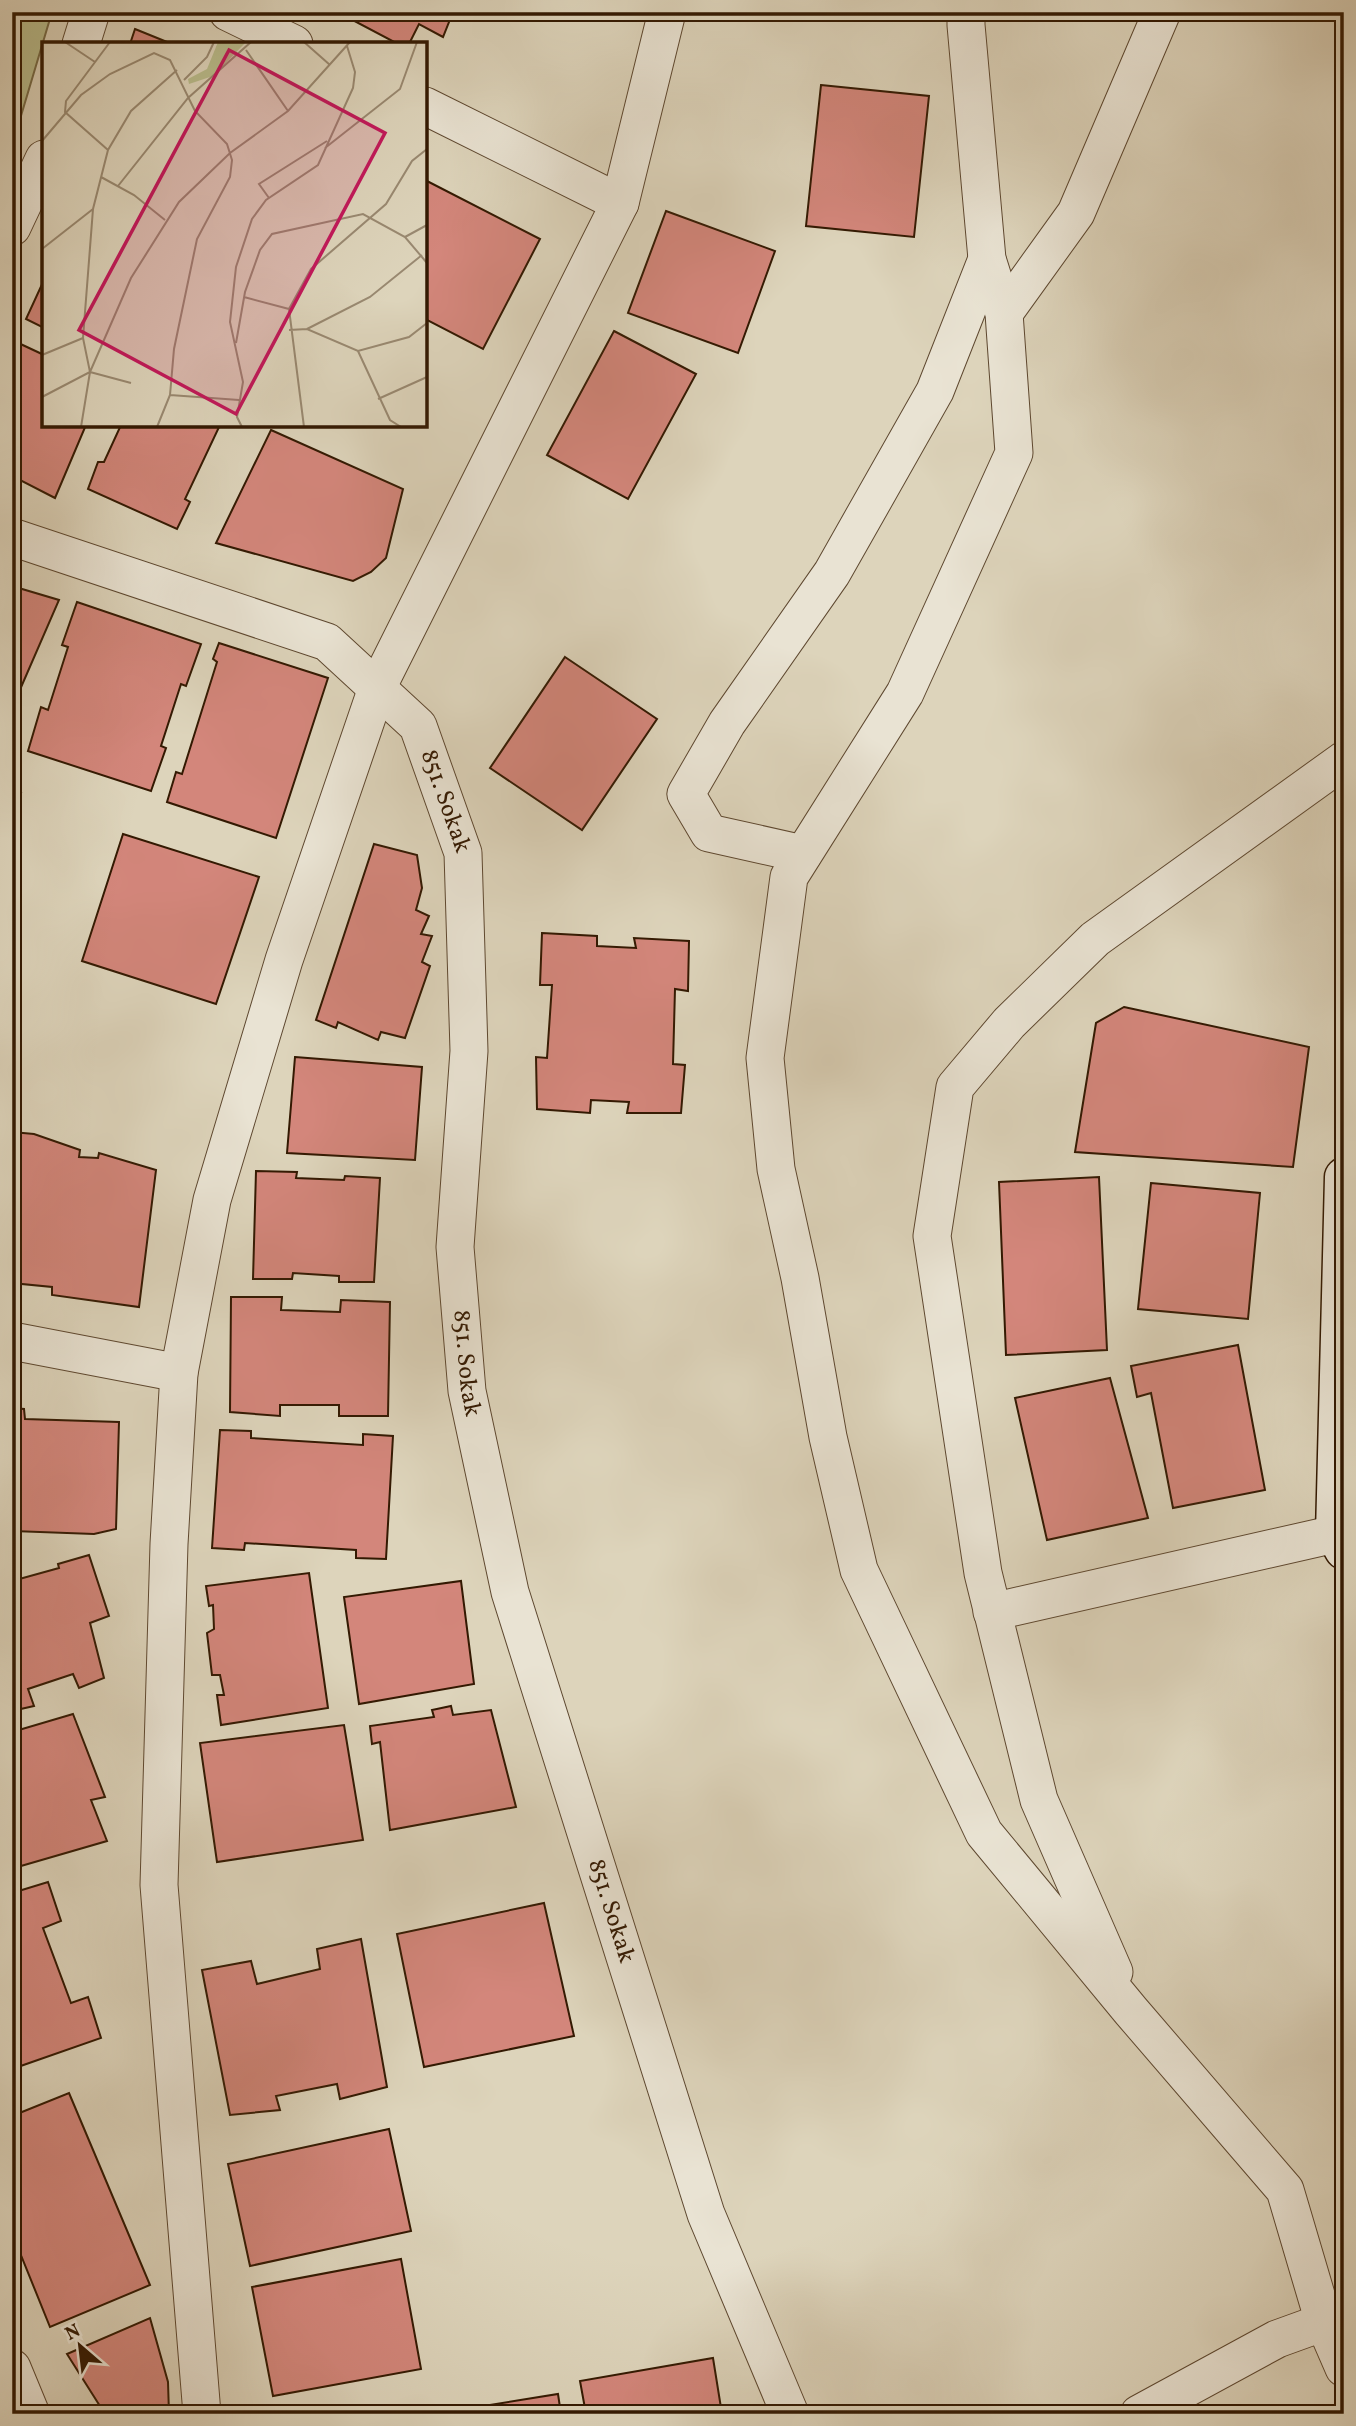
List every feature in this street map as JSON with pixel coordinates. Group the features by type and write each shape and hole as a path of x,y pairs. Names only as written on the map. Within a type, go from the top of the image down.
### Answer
{"street":[{"path":"82,42 91,12"},
{"path":"228,12 290,42"},
{"path":"202,2414 159,1885 169,1545 179,1373 212,1200 284,960 377,688 620,203 667,12"},
{"path":"966,12 987,259 1004,313 1014,453 905,693 789,877 765,1058 776,1169 800,1278 828,1437 859,1570 985,1833 1131,2011 1285,2190 1325,2322 1344,2368"},
{"path":"1004,313 1076,213 1162,12"},
{"path":"427,107 620,203"},
{"path":"12,227 42,163"},
{"path":"803,855 709,833 686,794 727,723 832,573 935,391 987,259"},
{"name":"851. Sokak","path":"12,537 327,642 418,726 463,853 469,1051 455,1247 467,1391 510,1592 706,2214 790,2414"},
{"path":"1131,2011 1039,1800 982,1573 932,1236 955,1087 1009,1023 1095,939 1344,760"},
{"path":"694,856 725,837"},
{"path":"992,1612 1340,1542 1344,1177"},
{"path":"12,1341 179,1373"},
{"path":"1139,2414 1277,2339 1325,2322"},
{"path":"12,2368 31,2414"}],"green space":[{"path":"12,12 52,12 42,42 12,146"}],"building":[{"path":"344,12 453,12 443,37 419,24 410,42 394,42 343,15"},
{"path":"135,29 167,42 131,42"},
{"path":"821,85 929,96 914,237 806,226"},
{"path":"427,181 540,239 483,349 427,320"},
{"path":"666,211 775,251 738,353 628,313"},
{"path":"42,284 42,327 26,319"},
{"path":"614,331 696,374 628,499 547,455"},
{"path":"12,340 42,354 42,427 85,427 55,498 12,476"},
{"path":"120,427 219,427 185,499 190,502 177,529 88,489 98,462 104,462"},
{"path":"271,430 403,489 386,558 371,572 353,581 216,543"},
{"path":"12,586 59,600 12,708"},
{"path":"77,602 201,644 186,686 181,684 161,746 166,748 151,791 28,751 41,707 48,710 68,647 62,645"},
{"path":"219,643 328,678 276,838 167,802 176,772 182,774 217,662 213,659"},
{"path":"565,657 657,719 582,830 490,768"},
{"path":"12,790 21,793 12,820"},
{"path":"123,834 259,877 216,1004 82,961"},
{"path":"374,844 417,855 422,888 416,910 429,916 421,934 432,936 422,962 430,966 405,1038 381,1032 378,1040 338,1022 336,1028 316,1020"},
{"path":"542,933 597,936 597,946 636,948 634,938 689,941 688,991 675,989 673,1064 685,1065 681,1113 627,1113 629,1102 591,1100 590,1113 537,1109 536,1057 547,1058 552,985 540,985"},
{"path":"1124,1007 1309,1047 1293,1167 1075,1152 1096,1023"},
{"path":"295,1057 422,1067 415,1160 287,1153"},
{"path":"12,1132 34,1134 80,1150 79,1157 98,1158 99,1153 156,1170 139,1307 52,1295 52,1287 12,1283"},
{"path":"256,1171 297,1172 296,1178 380,1178 374,1282 339,1282 339,1276 293,1273 292,1279 253,1279"},
{"path":"1099,1177 1107,1350 1006,1355 999,1182"},
{"path":"1151,1183 1260,1193 1248,1319 1138,1309"},
{"path":"231,1297 282,1297 281,1310 340,1312 341,1300 390,1302 388,1416 339,1416 339,1405 280,1405 280,1416 230,1412"},
{"path":"1238,1345 1265,1490 1173,1508 1151,1393 1137,1397 1131,1366"},
{"path":"1110,1378 1148,1518 1047,1540 1015,1398"},
{"path":"12,1408 24,1409 25,1419 119,1422 116,1529 94,1534 13,1531 12,1558"},
{"path":"220,1430 251,1431 251,1438 363,1445 363,1434 393,1436 386,1559 356,1558 356,1550 245,1543 244,1550 212,1548"},
{"path":"89,1555 109,1616 90,1623 104,1678 79,1688 73,1674 28,1689 34,1706 12,1711 12,1581 59,1568 58,1564"},
{"path":"309,1573 328,1708 221,1725 217,1695 224,1695 220,1675 212,1675 207,1633 214,1629 213,1605 209,1606 206,1586"},
{"path":"461,1581 474,1684 359,1704 344,1597"},
{"path":"451,1706 453,1715 491,1710 516,1807 390,1830 380,1742 372,1744 370,1726 434,1717 432,1710"},
{"path":"73,1714 105,1797 91,1800 107,1841 21,1866 12,1838 12,1732"},
{"path":"344,1725 363,1840 217,1862 200,1743"},
{"path":"48,1882 61,1921 43,1928 71,2003 88,1997 101,2038 12,2069 12,1893"},
{"path":"544,1903 574,2036 424,2067 397,1934"},
{"path":"361,1939 387,2087 340,2099 337,2084 276,2096 280,2110 230,2115 202,1970 251,1961 257,1984 320,1969 317,1949"},
{"path":"69,2093 150,2285 50,2327 12,2233 12,2116"},
{"path":"389,2129 411,2231 250,2266 228,2164"},
{"path":"401,2259 421,2369 273,2396 252,2287"},
{"path":"150,2318 168,2382 169,2414 105,2414 67,2354"},
{"path":"713,2358 722,2414 586,2414 580,2381"},
{"path":"558,2394 561,2414 434,2414"}]}
